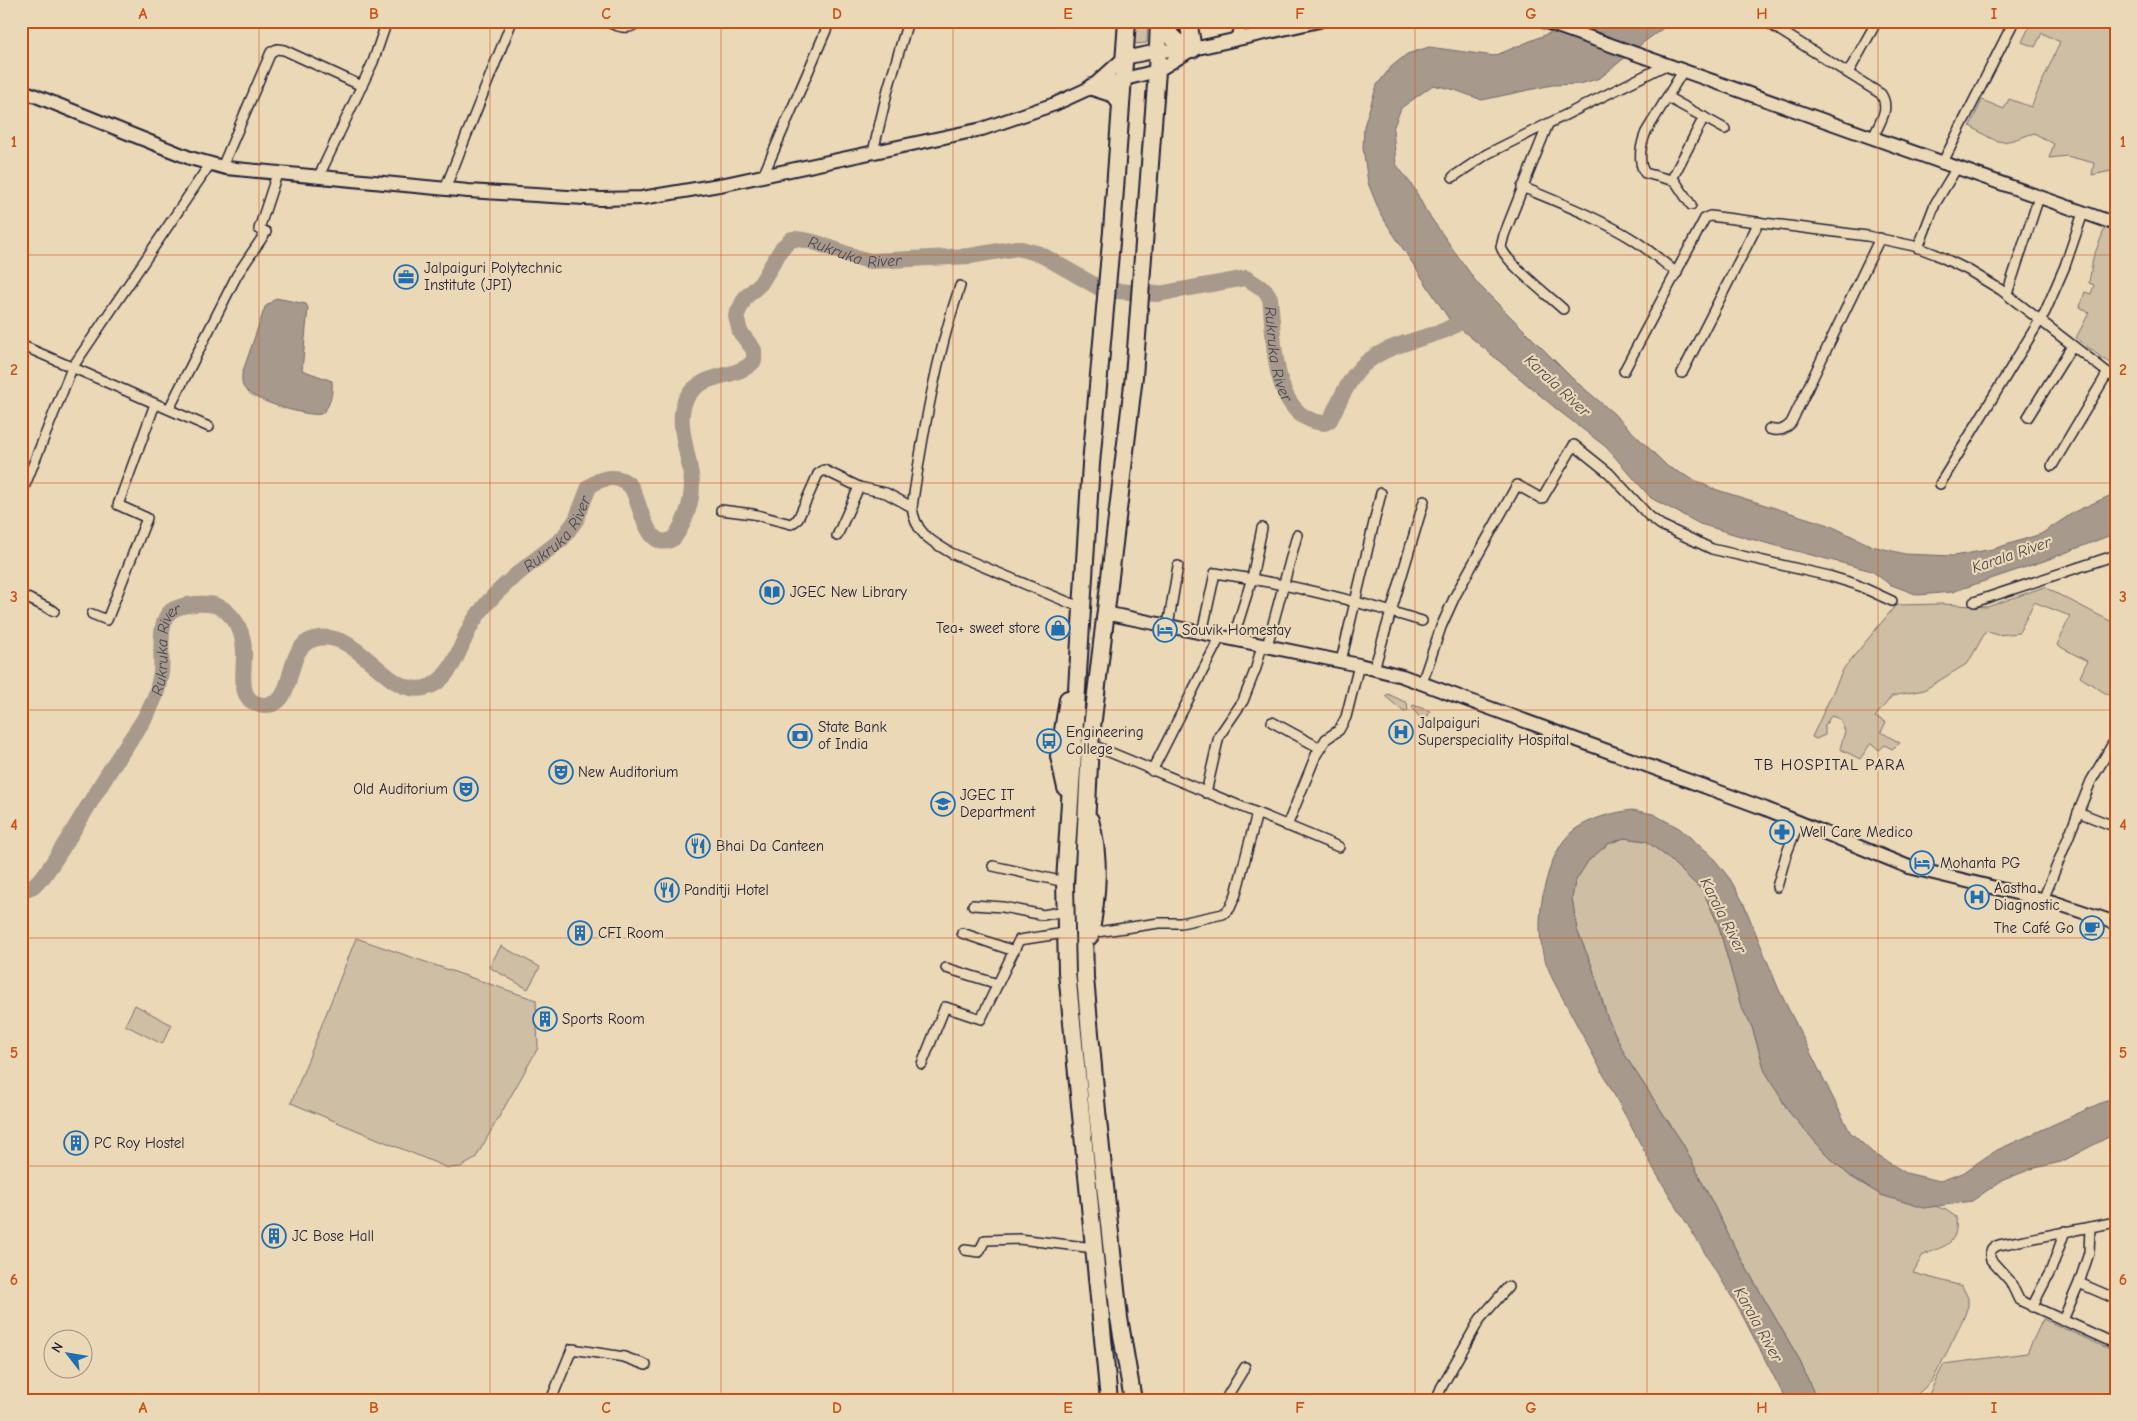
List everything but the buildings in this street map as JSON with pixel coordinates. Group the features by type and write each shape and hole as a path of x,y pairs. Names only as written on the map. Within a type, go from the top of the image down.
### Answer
{"highway":[{"path":"1126,21 1078,668 1078,804 1085,966 1097,1111 1119,1318 1133,1400"},
{"path":"1109,1400 1067,972 1065,882 1090,744 1136,345 1157,71 1159,21"},
{"path":"1164,21 1168,32 1174,40 1194,49"},
{"path":"1188,21 1194,49"},
{"path":"1092,87 1114,94 1121,104"},
{"path":"1082,608 1105,613"},
{"path":"1078,804 1095,836 1098,864 1085,966"}],"main road":[{"path":"1092,87 1124,58 1158,51 1194,49 1319,21"},
{"path":"1546,22 1942,164 2116,224"},
{"path":"21,90 216,165 277,174 445,189 601,199 642,198 763,176 982,129 1055,104 1092,87 1123,81 1157,71 1194,49"},
{"path":"1105,613 1359,665 1422,683 1799,822 1908,867 2043,900 2116,923"}],"street":[{"path":"318,178 362,86 388,21"},
{"path":"445,189 512,21"},
{"path":"604,21 628,28 634,26 638,21"},
{"path":"763,176 830,21"},
{"path":"873,152 888,89 908,21"},
{"path":"1233,40 1247,21 1259,34"},
{"path":"1766,21 1876,91 1884,99 1886,110 1873,138"},
{"path":"1848,73 1877,21"},
{"path":"1942,164 2014,21"},
{"path":"21,495 72,368 216,165 271,52 277,49 284,50 362,86"},
{"path":"1453,177 1487,154 1666,65"},
{"path":"1684,71 1646,132 1642,142 1641,159 1645,173 1672,179 1678,184 1690,205"},
{"path":"1667,97 1725,129"},
{"path":"1672,179 1704,117"},
{"path":"1548,124 1501,243 1502,251 1529,279 1563,309"},
{"path":"1918,248 1935,204 1956,168"},
{"path":"169,409 237,275 266,232 259,229 277,174"},
{"path":"1522,187 1579,210 1607,224 1634,240 1677,273"},
{"path":"2007,294 2039,197"},
{"path":"1940,484 2053,297 2083,213"},
{"path":"1624,371 1706,217 1880,238 1918,248 1949,260 2007,294 2116,379"},
{"path":"1682,373 1759,222"},
{"path":"1769,428 1777,431 1782,430 1791,423 1880,238"},
{"path":"960,286 920,450 912,507 915,524 935,544 951,554 1082,608"},
{"path":"2028,417 2072,346"},
{"path":"22,347 209,427"},
{"path":"2052,466 2108,374"},
{"path":"92,614 107,620 147,518 118,505 155,404"},
{"path":"1422,683 1441,627 1455,596 1517,485 1542,499 1574,445 1609,473 1649,516 1661,525 1712,548 1829,576 1855,584 1892,601"},
{"path":"721,510 752,514 791,524 798,519 820,472 824,470 859,487 886,493 912,507"},
{"path":"837,536 859,487"},
{"path":"1340,661 1380,493"},
{"path":"1374,669 1424,501"},
{"path":"1152,770 1227,638 1252,578 1262,528"},
{"path":"1206,793 1219,736 1243,700 1265,646 1297,535"},
{"path":"1974,602 2116,555"},
{"path":"1168,626 1178,566"},
{"path":"1202,633 1215,573 1252,578 1355,601 1422,621"},
{"path":"21,595 54,611"},
{"path":"1287,826 1320,748 1326,739 1343,725 1359,665"},
{"path":"1272,722 1320,748"},
{"path":"2043,900 2091,781 2116,738"},
{"path":"1090,744 1339,847"},
{"path":"2078,812 2116,827"},
{"path":"1090,933 1159,923 1181,923 1223,914 1230,908 1236,894 1256,814"},
{"path":"1777,887 1799,822"},
{"path":"993,866 1065,882"},
{"path":"973,905 1003,907 1042,915 1065,911"},
{"path":"962,933 1014,951"},
{"path":"922,1064 945,1007 981,1019 1019,940 1065,933"},
{"path":"946,968 998,984"},
{"path":"2116,1222 1998,1245 1991,1252 1991,1260 2014,1286 2019,1300 2116,1344"},
{"path":"2063,1320 2079,1283 2089,1253 2090,1227"},
{"path":"2032,1307 2051,1270 2065,1231"},
{"path":"965,1250 979,1252 985,1240 1019,1239 1094,1248"},
{"path":"2079,1283 2116,1299"},
{"path":"1441,1400 1439,1394 1441,1388 1472,1331 1508,1287"},
{"path":"551,1400 572,1349 624,1357 646,1365"},
{"path":"1228,1400 1228,1395 1245,1367"}],"shaded area":[{"path":"1132,21 1148,21 1147,43 1131,44"},
{"path":"2032,21 2116,21 2116,170 2092,175 2094,163 2067,156 2049,158 2054,144 2034,133 2001,142 1970,126 1982,100 2004,109 2009,99 2031,107 2060,42 2042,33 2035,47 2022,42"},
{"path":"2105,228 2116,231 2116,366 2076,338 2089,313 2080,307 2085,292 2091,294 2094,285 2089,283 2093,258"},
{"path":"2044,587 2116,624 2116,700 2080,677 2087,661 2057,645 2070,616 2034,602 2019,633 1997,635 1986,631 1968,663 1924,690 1892,696 1875,717 1886,722 1881,732 1900,743 1892,749 1885,745 1879,750 1871,743 1860,759 1840,749 1845,731 1840,719 1831,716 1825,725 1825,735 1816,739 1812,737 1844,668 1896,605 1943,604 1987,607"},
{"path":"1388,694 1407,703 1408,711 1404,712 1385,696"},
{"path":"1413,705 1430,711 1428,716 1420,718 1412,707"},
{"path":"1624,838 1646,841 1666,856 1703,891 1718,924 1741,1006 1752,1027 1765,1071 1789,1112 1827,1155 1850,1176 1881,1195 1924,1207 1935,1206 1946,1210 1956,1217 1955,1234 1952,1240 1943,1247 1922,1256 1913,1273 1962,1286 1968,1298 1968,1306 1933,1380 1911,1400 1816,1400 1799,1359 1737,1252 1683,1144 1626,1057 1607,1017 1592,966 1577,930 1572,898 1575,882 1588,861 1608,844"},
{"path":"356,938 536,1000 538,1048 475,1159 461,1167 448,1168 291,1103"},
{"path":"501,946 540,967 528,989 489,967"},
{"path":"135,1005 172,1025 162,1044 125,1025"},
{"path":"2043,1319 2116,1352 2116,1400 1926,1400 1944,1364 2027,1353"}],"water":[{"name":"Karala River","path":"1579,21 1673,21 1600,78 1580,84 1552,85 1482,100 1455,90 1433,85 1401,108 1393,129 1396,164 1414,188 1426,211 1477,283 1573,379 1613,413 1668,467 1711,488 1829,525 1872,546 1905,554 1953,556 1993,549 2041,534 2076,511 2116,493 2116,533 2044,561 1952,592 1918,595 1889,584 1872,571 1700,524 1651,498 1606,447 1559,411 1449,319 1381,215 1368,183 1363,148 1364,126 1377,85 1391,67 1407,54 1429,47 1494,56"},
{"path":"276,298 306,304 308,308 302,370 332,381 331,399 321,414 293,411 269,403 250,394 243,386 242,374 265,307"},
{"name":"Karala River","path":"1632,810 1653,814 1679,828 1710,854 1730,879 1743,902 1779,990 1850,1132 1873,1153 1906,1173 1940,1181 1963,1173 1993,1152 2103,1102 2116,1099 2116,1133 2061,1162 2031,1169 2001,1181 1972,1201 1924,1208 1881,1195 1850,1176 1827,1155 1789,1112 1765,1071 1752,1027 1741,1006 1718,924 1703,891 1666,856 1646,841 1624,838 1608,844 1588,861 1575,882 1572,898 1577,930 1592,966 1607,1017 1626,1057 1683,1144 1737,1252 1799,1359 1817,1400 1786,1400 1738,1307 1656,1173 1552,978 1544,956 1540,935 1540,920 1545,885 1556,853 1564,840 1574,830 1587,822"}],"waterway":[{"name":"Rukruka River","path":"21,891 33,886 43,877 149,710 161,675 162,631 167,616 171,611 183,606 202,604 219,606 227,612 238,627 243,641 245,693 249,699 256,703 265,705 275,703 282,696 287,687 297,653 304,644 314,639 327,638 340,641 352,647 396,682 407,687 420,689 433,685 446,674 455,660 469,629 482,609 514,577 562,539 576,520 589,487 599,481 616,478 627,483 634,493 650,533 657,539 664,541 674,538 687,512 692,491 691,474 682,428 683,406 687,397 702,383 738,371 754,361 754,350 740,332 736,316 745,298 761,283 782,248 792,239 811,241 851,256 871,261 970,256 1017,248 1040,254 1103,290 1158,294 1246,278 1265,290 1270,298 1275,354 1285,392 1294,408 1307,418 1325,423 1330,420 1356,373 1374,357 1396,346 1443,331 1473,314"}],"place":[{"name":"Jalpaiguri Polytechnic Institute (JPI)","path":"406,277"},
{"name":"JGEC New Library","path":"772,592"},
{"name":"Tea+ sweet store","path":"1058,628"},
{"name":"Souvik Homestay","path":"1165,630"},
{"name":"Jalpaiguri Superspeciality Hospital","path":"1401,732"},
{"name":"State Bank of India","path":"800,736"},
{"name":"Engineering College","path":"1049,741"},
{"name":"New Auditorium","path":"561,772"},
{"name":"Old Auditorium","path":"466,789"},
{"name":"JGEC IT Department","path":"943,804"},
{"name":"Well Care Medico","path":"1782,832"},
{"name":"Bhai Da Canteen","path":"698,846"},
{"name":"Mohanta PG","path":"1922,863"},
{"name":"Panditji Hotel","path":"667,890"},
{"name":"Aastha Diagnostic","path":"1977,897"},
{"name":"The Café Go","path":"2092,928"},
{"name":"CFI Room","path":"580,933"},
{"name":"Sports Room","path":"545,1019"},
{"name":"PC Roy Hostel","path":"76,1143"},
{"name":"JC Bose Hall","path":"274,1236"}],"district":[{"name":"TB HOSPITAL PARA","path":"1830,764"}]}
